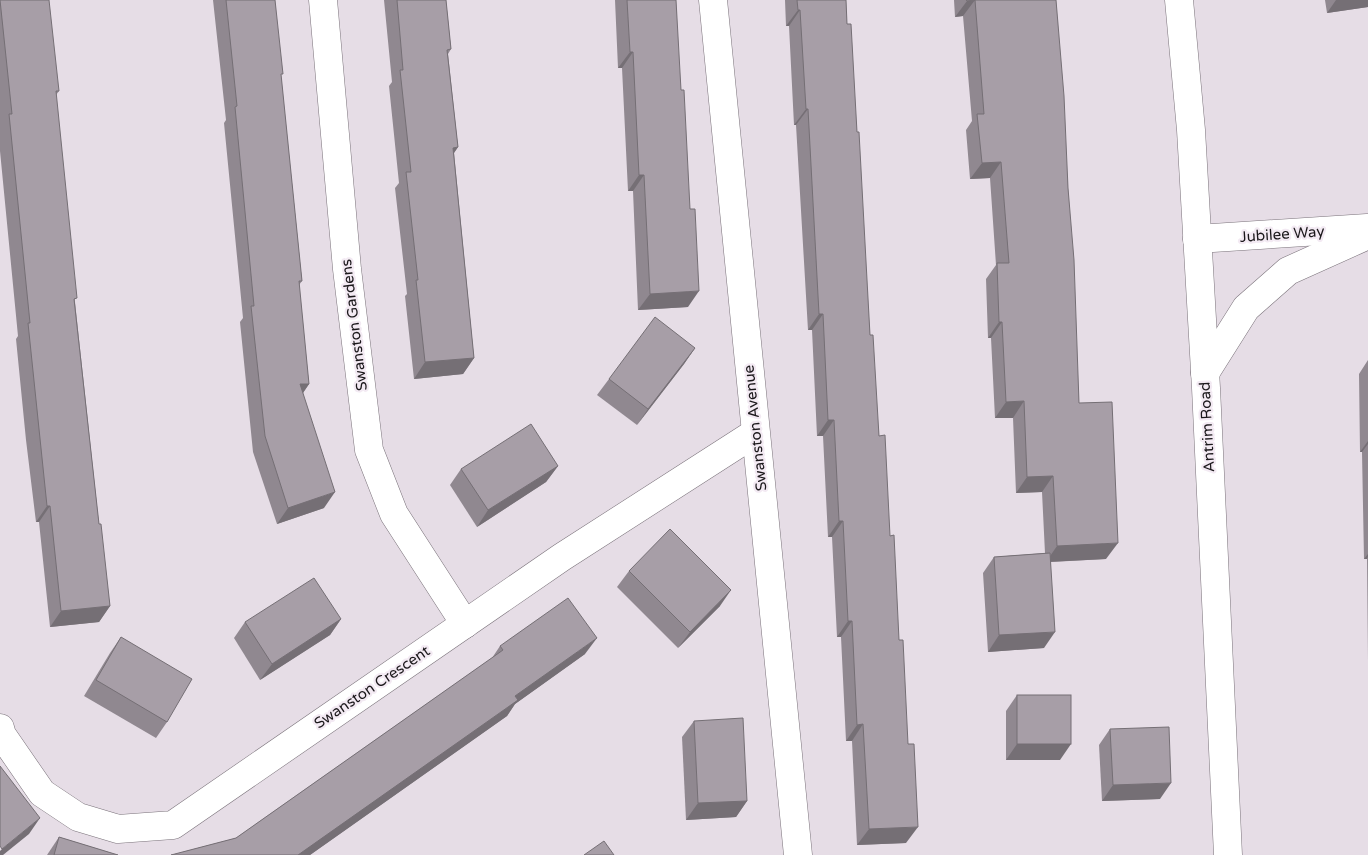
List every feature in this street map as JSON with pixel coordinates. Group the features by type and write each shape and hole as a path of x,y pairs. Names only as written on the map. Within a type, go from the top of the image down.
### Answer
{"street":[{"name":"Swanston Gardens","path":"323,0 347,269 369,450 394,514 464,624"},
{"name":"Swanston Avenue","path":"713,0 798,855"},
{"name":"Antrim Road","path":"1179,0 1191,130 1205,373 1228,855"},
{"name":"Jubilee Way","path":"1197,240 1368,228"},
{"path":"1205,373 1246,308 1288,271 1368,235"},
{"name":"Swanston Crescent","path":"0,728 2,735 42,792 78,817 118,829 173,825 562,557 755,433"}],"building":[{"path":"0,0 49,0 59,91 56,91 77,298 74,299 110,606 61,611 50,506 47,506 28,323 30,323 9,114 12,114"},
{"path":"226,0 275,0 302,281 299,281 309,384 300,384 335,492 288,508 265,436 251,306 254,306"},
{"path":"397,0 446,0 451,49 447,50 458,147 453,148 474,358 425,362 406,172 411,172 400,70 403,70"},
{"path":"627,0 676,0 681,90 684,90 690,209 695,209 699,291 650,294 644,175 639,175 633,52 630,52"},
{"path":"797,0 846,0 847,24 851,24 870,335 873,335 879,436 885,435 890,536 894,535 899,640 903,640 908,744 914,744 918,827 869,829 863,724 857,725 852,621 848,621 843,521 839,521 834,420 828,420 823,314 819,314 808,109 806,109 800,10 798,10"},
{"path":"975,0 1056,0 1074,260 1079,403 1112,402 1118,543 1057,546 1053,476 1027,477 1024,401 1006,402 1002,322 999,322 997,263 1009,263 1001,162 982,163 977,114 984,114"},
{"path":"655,317 695,348 648,409 609,379"},
{"path":"531,424 558,466 488,510 461,469"},
{"path":"670,529 731,590 690,632 629,571"},
{"path":"1050,553 1055,632 999,635 994,557"},
{"path":"314,578 341,619 272,664 245,622"},
{"path":"568,598 597,638 515,696 518,700 298,855 171,855 236,838 503,650 500,646"},
{"path":"121,637 192,679 167,722 96,680"},
{"path":"1017,695 1071,695 1071,744 1017,744"},
{"path":"743,718 747,801 698,803 694,721"},
{"path":"1169,727 1171,783 1113,785 1110,729"},
{"path":"0,766 40,818 2,849 0,846"},
{"path":"59,837 118,855 54,855"},
{"path":"604,841 614,855 584,855"}]}
